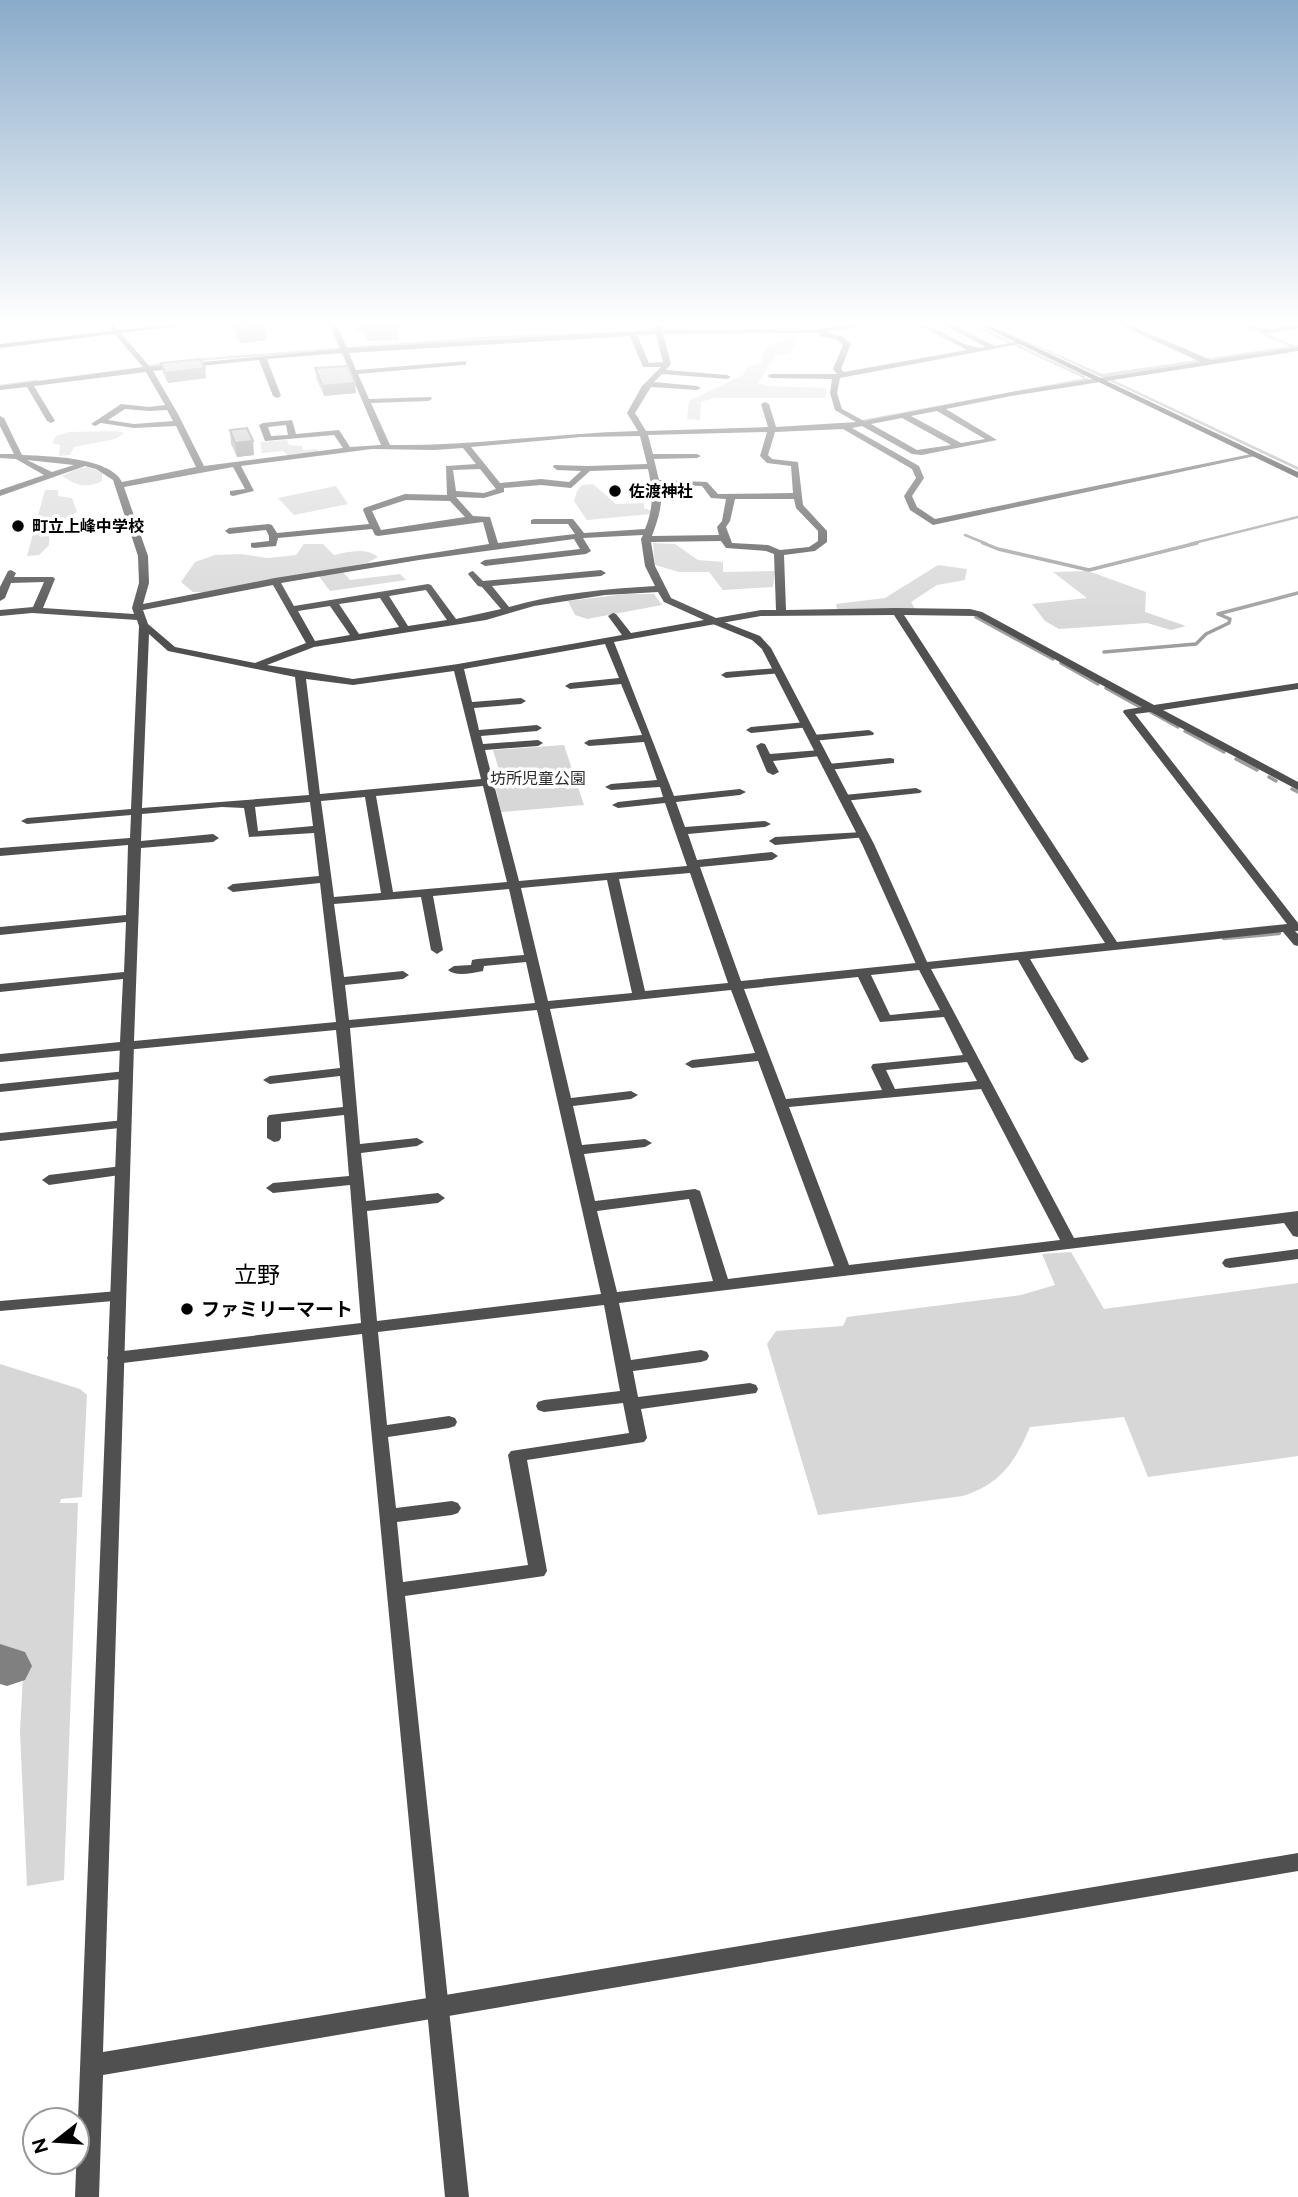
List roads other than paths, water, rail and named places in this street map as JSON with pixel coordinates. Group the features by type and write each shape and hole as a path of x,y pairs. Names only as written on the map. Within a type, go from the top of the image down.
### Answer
{"main road":[{"path":"1201,428 1298,475"}],"street":[{"path":"5,428 21,460 51,475"},
{"path":"181,428 201,469"},
{"path":"379,428 386,446"},
{"path":"639,428 644,434 658,494 655,516 647,536 650,566 659,589 667,600 756,638 766,648 863,835 922,964 1068,1241"},
{"path":"121,485 201,469 386,446 466,446 569,436 826,428"},
{"path":"846,428 916,468 920,478 908,496 913,508 933,522 1256,455"},
{"path":"871,428 915,452 922,453 992,438 973,428"},
{"path":"926,428 959,446"},
{"path":"731,497 726,521 721,527 729,546 768,548 779,553 812,550 822,542 823,531 799,506 794,464 771,461 764,456 772,429"},
{"path":"292,435 336,432 348,450"},
{"path":"466,446 500,490 496,494 405,497 367,510 378,533 486,519 494,546"},
{"path":"0,456 86,464 110,472 121,485 143,556 94,2065 87,2197"},
{"path":"557,467 588,469 697,456"},
{"path":"0,493 86,464"},
{"path":"233,493 250,491 236,464"},
{"path":"471,519 452,495 449,468 482,466"},
{"path":"497,486 541,482 571,485 588,469"},
{"path":"654,482 704,484 714,496 797,496"},
{"path":"485,563 586,551 570,522 534,522"},
{"path":"274,536 373,526"},
{"path":"229,531 269,527 274,536 272,544 254,545"},
{"path":"0,613 37,610 141,617 275,581 369,565 418,561 494,546 580,536 724,538"},
{"path":"779,553 781,612"},
{"path":"594,563 615,592"},
{"path":"369,565 379,579"},
{"path":"473,574 481,584 485,584 601,573"},
{"path":"0,598 9,576 50,579 37,610"},
{"path":"275,581 312,644"},
{"path":"485,584 506,609"},
{"path":"293,609 428,587 453,622"},
{"path":"256,666 312,644 486,617 506,609 615,592 659,589"},
{"path":"383,594 406,630"},
{"path":"333,603 356,637"},
{"path":"141,617 164,646 172,649 300,675 352,682 458,667 781,612 957,610 979,614 1298,787"},
{"path":"896,611 1113,946"},
{"path":"613,615 629,638"},
{"path":"609,641 648,738 736,984 844,1269"},
{"path":"397,1590 538,1571 517,1455 638,1438 610,1297 514,885 481,747 458,667"},
{"path":"726,676 778,671"},
{"path":"300,675 338,982 379,1432 457,2197"},
{"path":"570,686 625,681"},
{"path":"1298,685 1128,712 1293,927 1298,942"},
{"path":"469,705 521,701"},
{"path":"751,730 806,725"},
{"path":"477,733 537,728"},
{"path":"813,738 869,733"},
{"path":"589,743 648,738"},
{"path":"481,747 538,743"},
{"path":"761,746 773,772"},
{"path":"766,758 820,753"},
{"path":"828,767 890,761"},
{"path":"27,821 489,782"},
{"path":"611,787 664,783"},
{"path":"844,798 916,791"},
{"path":"618,805 740,792"},
{"path":"370,793 388,896"},
{"path":"249,804 253,835 319,829"},
{"path":"682,831 765,824"},
{"path":"775,841 863,835"},
{"path":"0,852 213,838"},
{"path":"328,901 612,876 772,856"},
{"path":"612,876 639,995"},
{"path":"233,888 325,879"},
{"path":"426,893 438,950"},
{"path":"0,931 131,918"},
{"path":"0,1058 541,1006 1293,927"},
{"path":"1022,956 1082,1059"},
{"path":"454,970 478,968 478,963 530,958"},
{"path":"862,971 885,1019 948,1013"},
{"path":"0,988 129,975"},
{"path":"338,982 403,975"},
{"path":"692,1064 763,1056"},
{"path":"890,1093 878,1067 971,1058"},
{"path":"270,1080 347,1071"},
{"path":"0,1088 126,1075"},
{"path":"781,1104 985,1084"},
{"path":"564,1103 631,1095"},
{"path":"274,1138 274,1118 351,1110"},
{"path":"0,1137 124,1124"},
{"path":"354,1149 417,1142"},
{"path":"575,1150 645,1143"},
{"path":"49,1180 122,1171"},
{"path":"273,1188 357,1180"},
{"path":"589,1207 695,1194 722,1284"},
{"path":"359,1208 438,1198"},
{"path":"115,1358 1068,1241 1293,1216 1298,1232"},
{"path":"1230,1263 1298,1254"},
{"path":"0,1306 118,1296"},
{"path":"624,1367 701,1356"},
{"path":"544,1406 750,1389"},
{"path":"379,1432 449,1422"},
{"path":"389,1516 452,1508"},
{"path":"94,2065 1298,1862"}],"waterway":[{"path":"1190,544 1298,517"},
{"path":"965,535 987,544"},
{"path":"983,543 998,549 1089,570 1197,543"},
{"path":"1104,652 1196,644 1206,634 1229,623 1230,619 1218,614 1298,593"},
{"path":"976,617 1053,659"},
{"path":"1061,663 1098,684"},
{"path":"1106,688 1140,707"},
{"path":"1151,712 1178,727"},
{"path":"1185,731 1224,752"},
{"path":"1236,759 1257,770"},
{"path":"1269,777 1276,781"},
{"path":"1292,789 1298,792"},
{"path":"1224,938 1279,933"}],"place":[{"name":"佐渡神社","path":"615,491"},
{"name":"町立上峰中学校","path":"18,526"},
{"name":"ファミリーマート","path":"187,1309"}],"district":[{"name":"立野","path":"257,1275"}],"park label":[{"name":"坊所児童公園","path":"538,778"}]}
